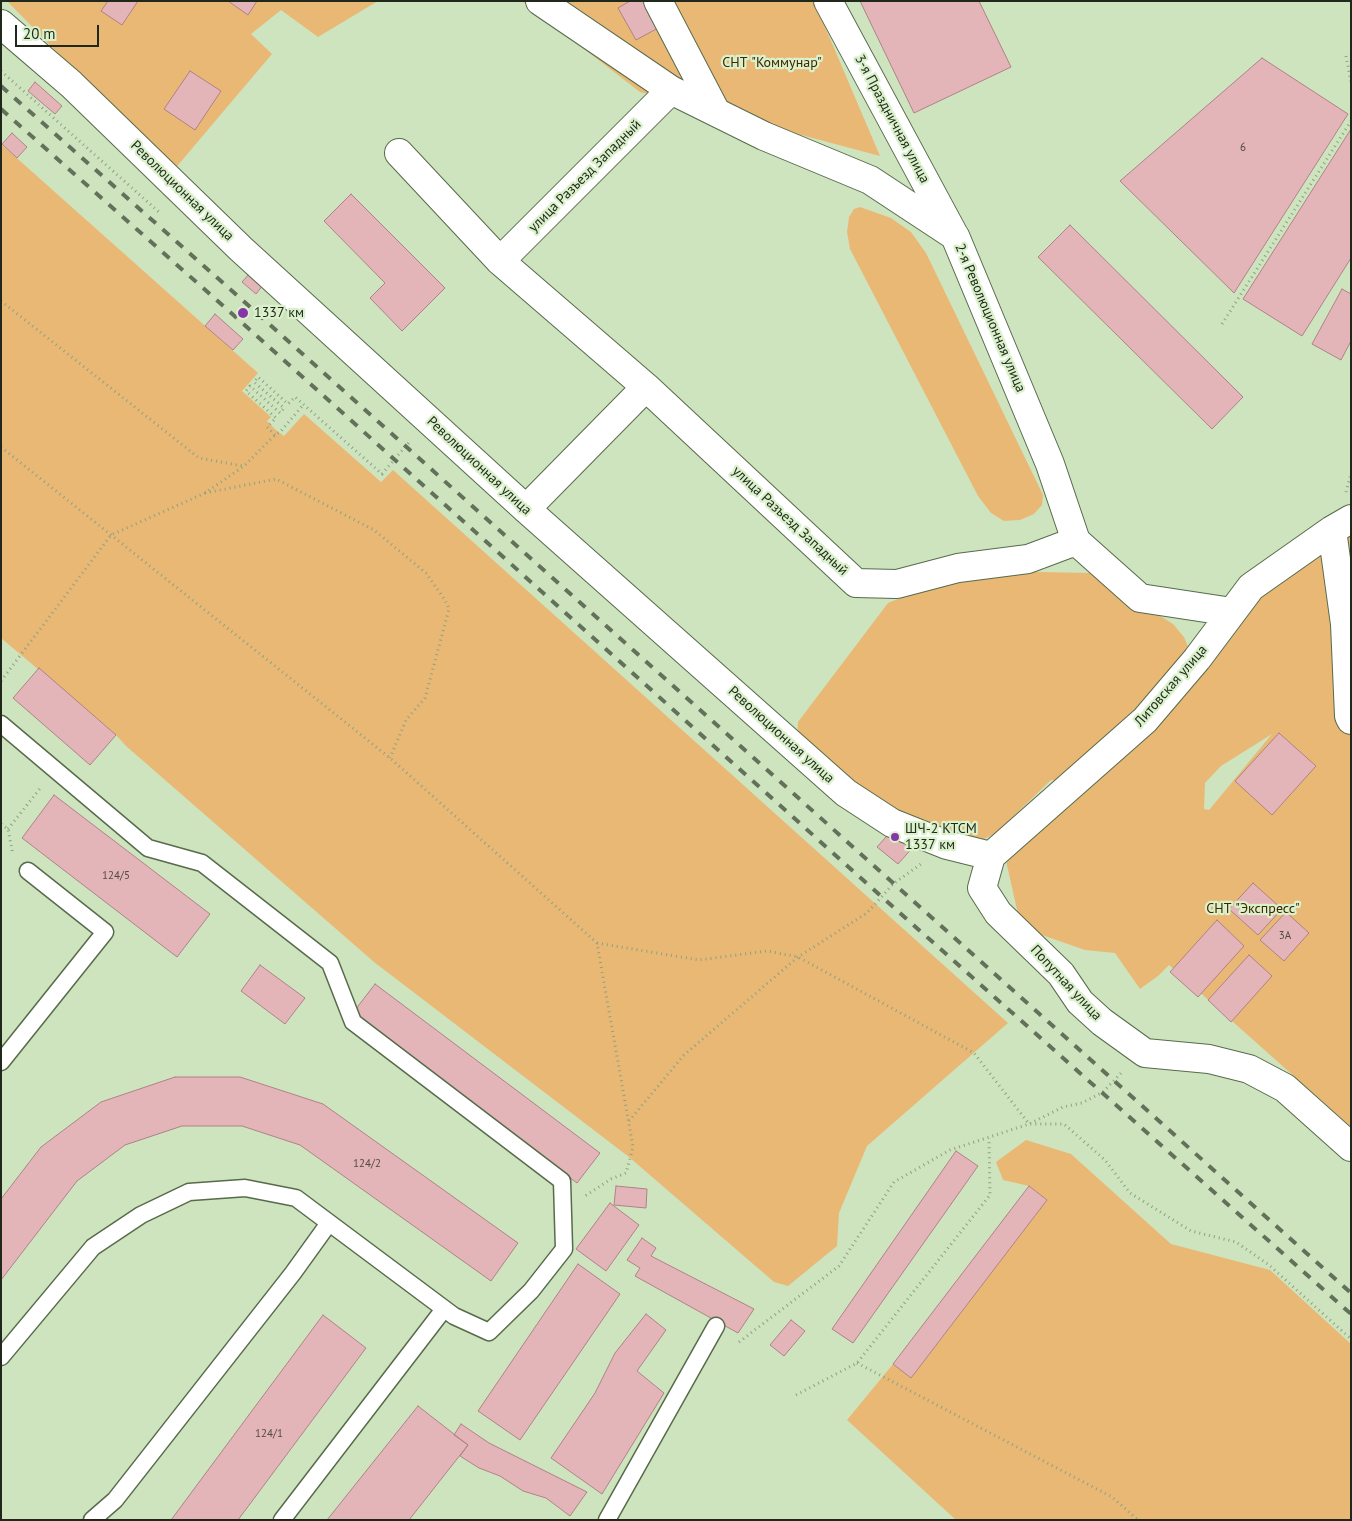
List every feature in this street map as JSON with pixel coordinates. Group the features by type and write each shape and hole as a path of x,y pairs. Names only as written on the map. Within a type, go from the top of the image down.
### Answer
{"street":[{"name":"2-я Революционная улица","path":"540,1 670,90 764,136 870,180 955,236 1050,464 1076,541 1140,598 1232,612"},
{"path":"658,1 716,112"},
{"name":"3-я Праздничная улица","path":"828,1 955,236"},
{"name":"Революционная улица","path":"1,24 71,84 241,249 526,509 846,793 892,824 947,845 991,856"},
{"name":"улица Разъезд Западный","path":"500,261 670,90"},
{"name":"улица Разъезд Западный","path":"400,153 500,261 646,387 856,583 897,584 958,568 1028,560 1076,541"},
{"path":"526,509 646,387"},
{"path":"1341,524 1349,716 1351,720"},
{"name":"Литовская улица","path":"991,856 1144,720 1197,660 1251,587 1341,524"},
{"name":"Попутная улица","path":"991,856 982,888 998,913 1061,974 1080,1002 1102,1022 1145,1053"},
{"path":"1145,1053 1209,1059 1249,1069 1285,1088 1351,1147"}],"lane":[{"path":"1,724 148,848 202,863 330,963 354,1022 562,1181 564,1249 531,1291 489,1332 454,1316 296,1198 245,1188 189,1192 141,1215 93,1247 1,1357"},
{"path":"1,1062 105,932 28,871"},
{"path":"92,1520 115,1500 293,1273 329,1222"},
{"path":"282,1520 444,1309"},
{"path":"607,1520 716,1326"}],"path":[{"path":"1346,56 1351,82"},
{"path":"1222,324 1351,121"},
{"path":"1,301 199,458 244,466"},
{"path":"275,435 267,427 276,418 246,391 250,386 280,413 284,408 254,382 258,378 288,404 295,397 382,474 412,440"},
{"path":"1,681 111,535 205,493 244,466 280,432 304,404"},
{"path":"1,446 390,758 597,943 700,960 767,951 798,957 974,1053 1029,1124"},
{"path":"205,493 276,479 374,530 426,573 445,600 449,609 425,698 406,720 390,758"},
{"path":"8,829 55,770"},
{"path":"1,824 8,829 13,859 28,871"},
{"path":"628,1122 684,1055 798,957 867,913 894,884 947,845"},
{"path":"563,1209 612,1179 626,1173 633,1147 597,943"},
{"path":"739,1342 839,1266 894,1182 950,1150 1029,1124 1063,1107 1082,1103 1103,1092 1113,1080 1145,1053"},
{"path":"1029,1124 1064,1124 1105,1160 1130,1193 1191,1231 1236,1242 1269,1266 1351,1339"},
{"path":"796,1395 857,1363 990,1195 989,1138"},
{"path":"857,1363 1112,1497 1138,1520"}],"green space":[{"path":"7,1 378,1 318,37 281,10 251,34 272,54 173,171"},
{"name":"СНТ \"Коммунар\"","path":"522,1 814,1 880,156 640,92"},
{"path":"1,144 258,373 242,391 271,417 267,421 276,430 284,436 304,414 381,482 393,470 1008,1023 867,1146 839,1213 837,1246 788,1286 774,1282 629,1157 374,962 126,746 116,735 1,638"},
{"path":"860,207 891,218 911,232 926,253 1043,495 1042,505 1034,514 1020,520 1004,521 991,513 978,496 850,249 847,232 849,217 854,209"},
{"name":"СНТ \"Экспресс\"","path":"1351,529 1351,1127 1169,965 1140,989 1115,953 1085,950 1039,934 1018,914 1006,861 1028,843 1073,794 1073,783 1051,780 996,833 984,839 967,841 892,823 797,740 798,722 888,603 946,580 993,571 1090,573 1129,601 1154,612 1173,624 1184,637 1190,651 1213,657 1210,610","holes":["1272,734 1209,810 1204,809 1205,783 1221,766"]},
{"path":"1026,1140 1071,1154 1171,1244 1270,1270 1351,1344 1351,1520 956,1520 847,1420 893,1364 911,1378 1047,1200 1029,1186 1003,1180 996,1162"}],"building":[{"path":"108,1 138,1 122,25 101,11"},
{"path":"228,1 257,1 248,15"},
{"path":"630,1 645,1 660,27 636,40 618,8"},
{"path":"860,1 979,1 1011,67 914,113"},
{"path":"1262,58 1348,114 1234,293 1120,181"},
{"path":"190,71 221,91 195,130 164,109"},
{"path":"35,82 62,106 55,114 28,91"},
{"path":"1351,129 1351,258 1302,336 1243,299"},
{"path":"12,133 27,147 17,158 2,144"},
{"path":"351,194 445,288 402,331 370,298 385,283 324,221"},
{"path":"1070,225 1243,397 1212,429 1038,257"},
{"path":"250,273 263,285 256,294 242,282"},
{"path":"1342,289 1351,294 1351,341 1341,360 1312,344"},
{"path":"215,314 243,339 233,350 205,326"},
{"path":"39,668 116,735 90,765 13,698"},
{"path":"1279,733 1316,766 1272,815 1235,781"},
{"path":"54,795 210,914 177,957 22,838"},
{"name":"ШЧ-2 КТСМ 1337 км","path":"894,828 914,846 898,864 877,847"},
{"path":"1253,883 1282,909 1258,935 1229,909"},
{"path":"1286,912 1309,933 1284,961 1260,940"},
{"path":"1217,920 1244,946 1198,997 1170,972"},
{"path":"1249,955 1272,976 1231,1022 1208,1000"},
{"path":"260,965 305,998 285,1024 241,991"},
{"path":"375,984 600,1153 577,1183 352,1014"},
{"path":"175,1077 240,1077 323,1104 518,1243 491,1281 300,1145 242,1126 182,1126 125,1145 77,1181 1,1280 1,1199 41,1147 101,1102"},
{"path":"956,1151 978,1166 853,1343 832,1329"},
{"path":"616,1186 647,1189 646,1208 614,1205"},
{"path":"1029,1186 1047,1200 911,1378 893,1364"},
{"path":"610,1203 639,1225 606,1271 576,1249"},
{"path":"642,1238 656,1248 651,1256 754,1309 738,1333 635,1276 640,1268 627,1260"},
{"path":"578,1264 620,1294 520,1440 478,1411"},
{"path":"646,1314 666,1330 637,1371 664,1393 602,1494 551,1458 595,1393 615,1353"},
{"path":"323,1315 366,1348 238,1520 171,1520"},
{"path":"791,1320 805,1331 784,1356 770,1345"},
{"path":"418,1406 468,1445 409,1520 327,1520"},
{"path":"461,1424 489,1443 587,1492 570,1516 546,1498 523,1491 500,1476 479,1468 460,1456 468,1445 454,1435"}],"railway":[{"path":"1,86 1351,1293"},
{"path":"1,109 1351,1314"}],"place":[{"name":"1337 км","path":"243,313"},
{"name":"ШЧ-2 КТСМ 1337 км","path":"895,837"}]}
